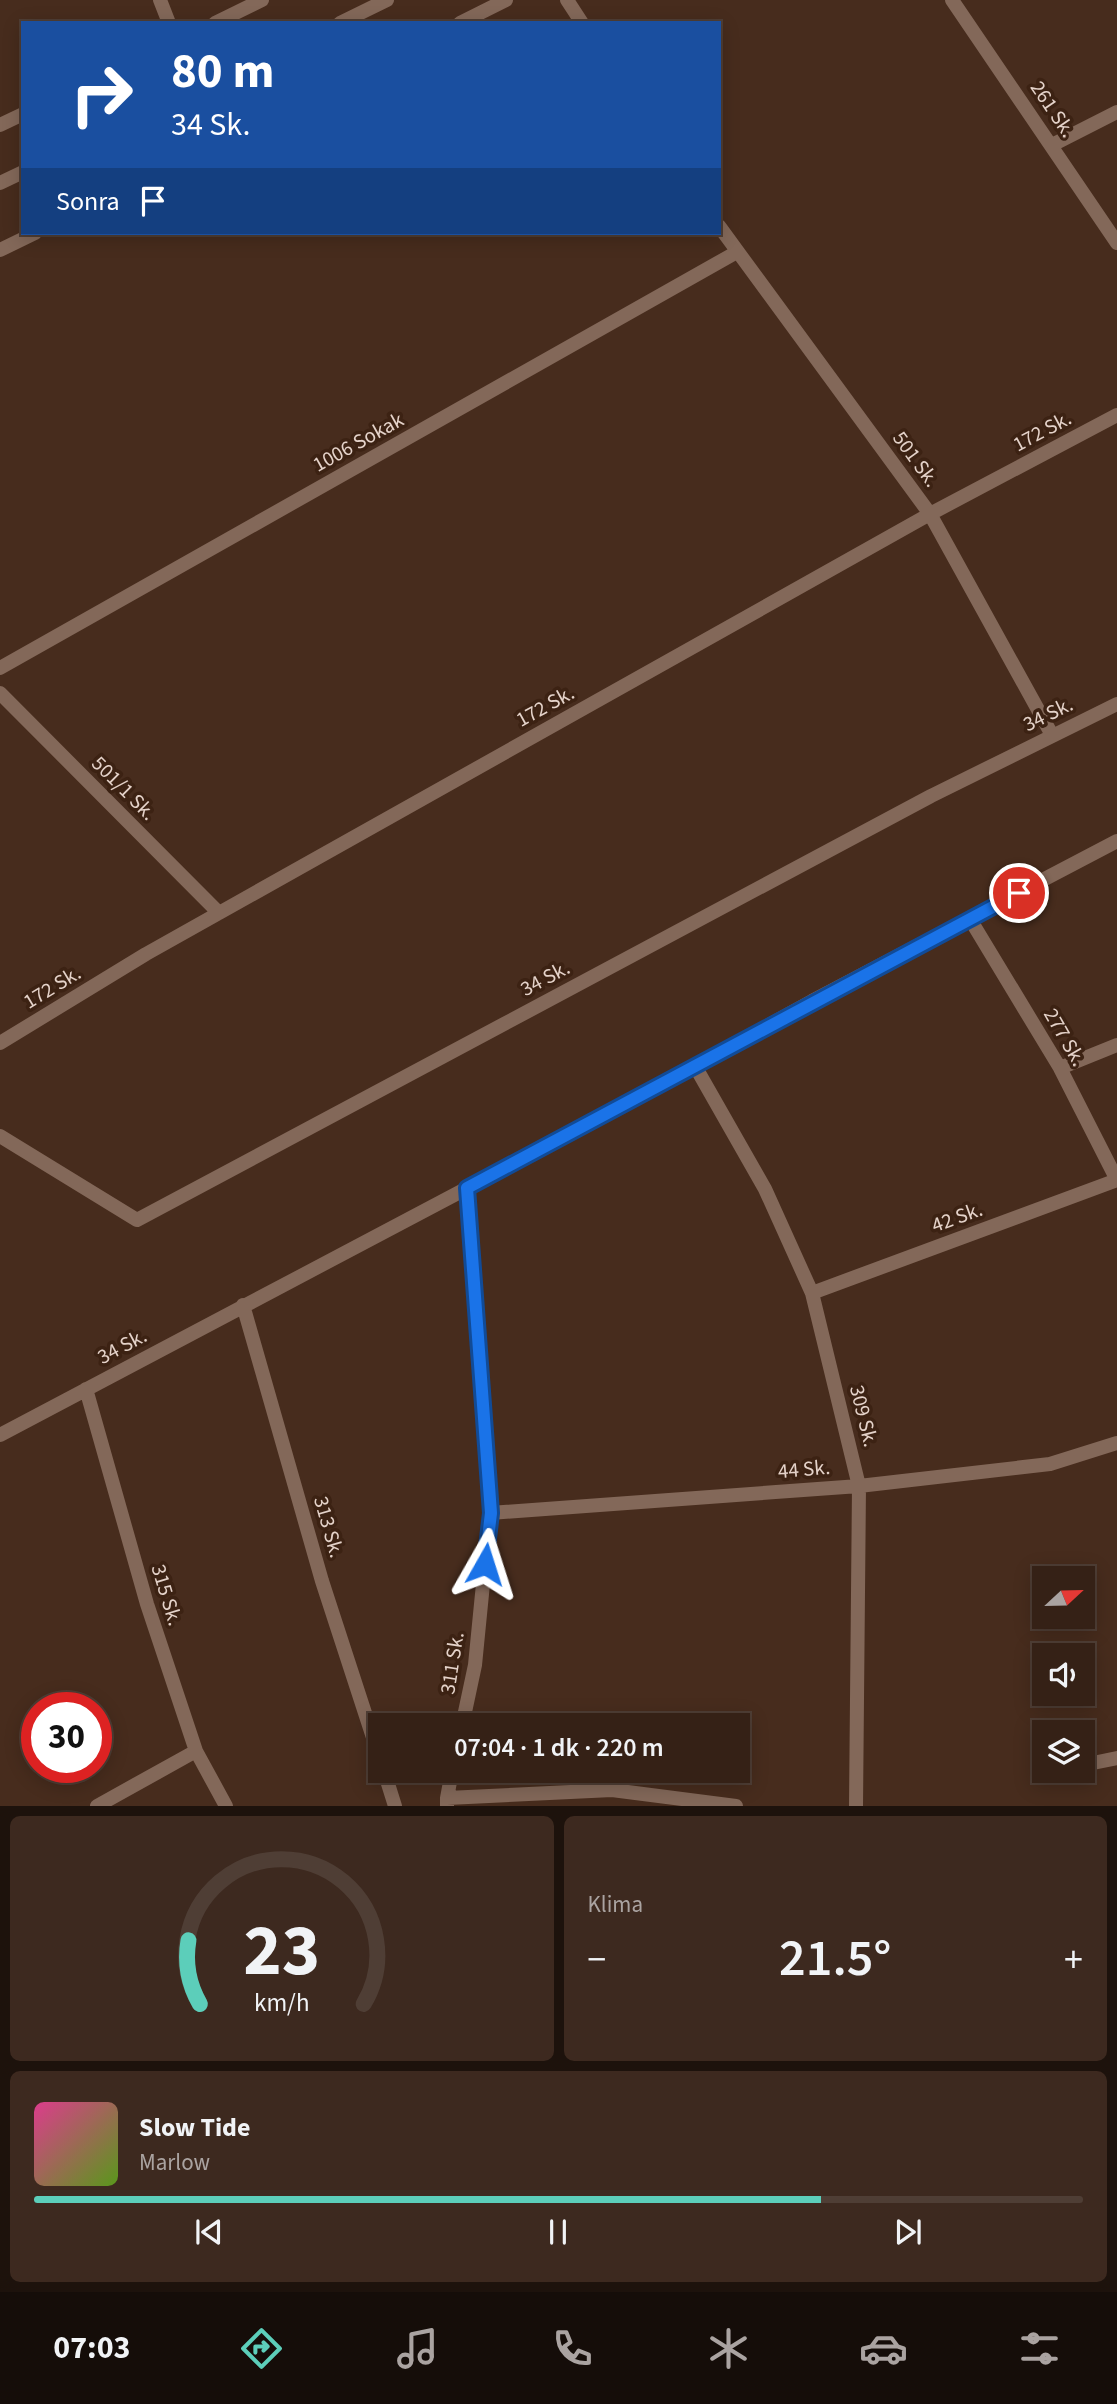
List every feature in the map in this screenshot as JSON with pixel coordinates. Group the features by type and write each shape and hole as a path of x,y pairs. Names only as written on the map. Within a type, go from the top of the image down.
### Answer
{"street":[{"path":"160,0 168,21"},
{"path":"219,21 262,0"},
{"path":"344,21 387,0"},
{"path":"464,21 506,0"},
{"path":"567,0 581,21"},
{"name":"261 Sk.","path":"952,0 1117,243"},
{"path":"1052,145 1117,112"},
{"path":"0,125 21,115"},
{"path":"0,183 21,173"},
{"name":"501 Sk.","path":"721,229 930,514 1052,735"},
{"path":"0,250 31,235"},
{"name":"1006 Sokak","path":"0,668 737,252"},
{"name":"172 Sk.","path":"0,1043 146,954 930,514 1117,415"},
{"name":"501/1 Sk.","path":"0,693 219,913"},
{"name":"34 Sk.","path":"0,1136 137,1220 931,796 1117,704"},
{"name":"34 Sk.","path":"0,1435 1117,841"},
{"name":"277 Sk.","path":"970,919 1060,1068 1117,1180"},
{"path":"1060,1068 1117,1045"},
{"name":"309 Sk.","path":"695,1066 765,1189 811,1293 859,1486 856,1805"},
{"name":"42 Sk.","path":"811,1293 1117,1180"},
{"name":"311 Sk.","path":"465,1713 475,1665 491,1513 467,1188"},
{"name":"313 Sk.","path":"243,1305 322,1581 368,1722"},
{"name":"315 Sk.","path":"86,1389 147,1604 196,1751 226,1805"},
{"name":"44 Sk.","path":"491,1513 859,1486 1050,1464 1117,1443"},
{"path":"97,1805 196,1751"},
{"path":"1095,1763 1117,1758"},
{"path":"388,1783 395,1805"},
{"path":"451,1783 447,1802 612,1790 736,1805"}],"route":[{"path":"485,1564 491,1513 467,1188 1019,893"}]}
